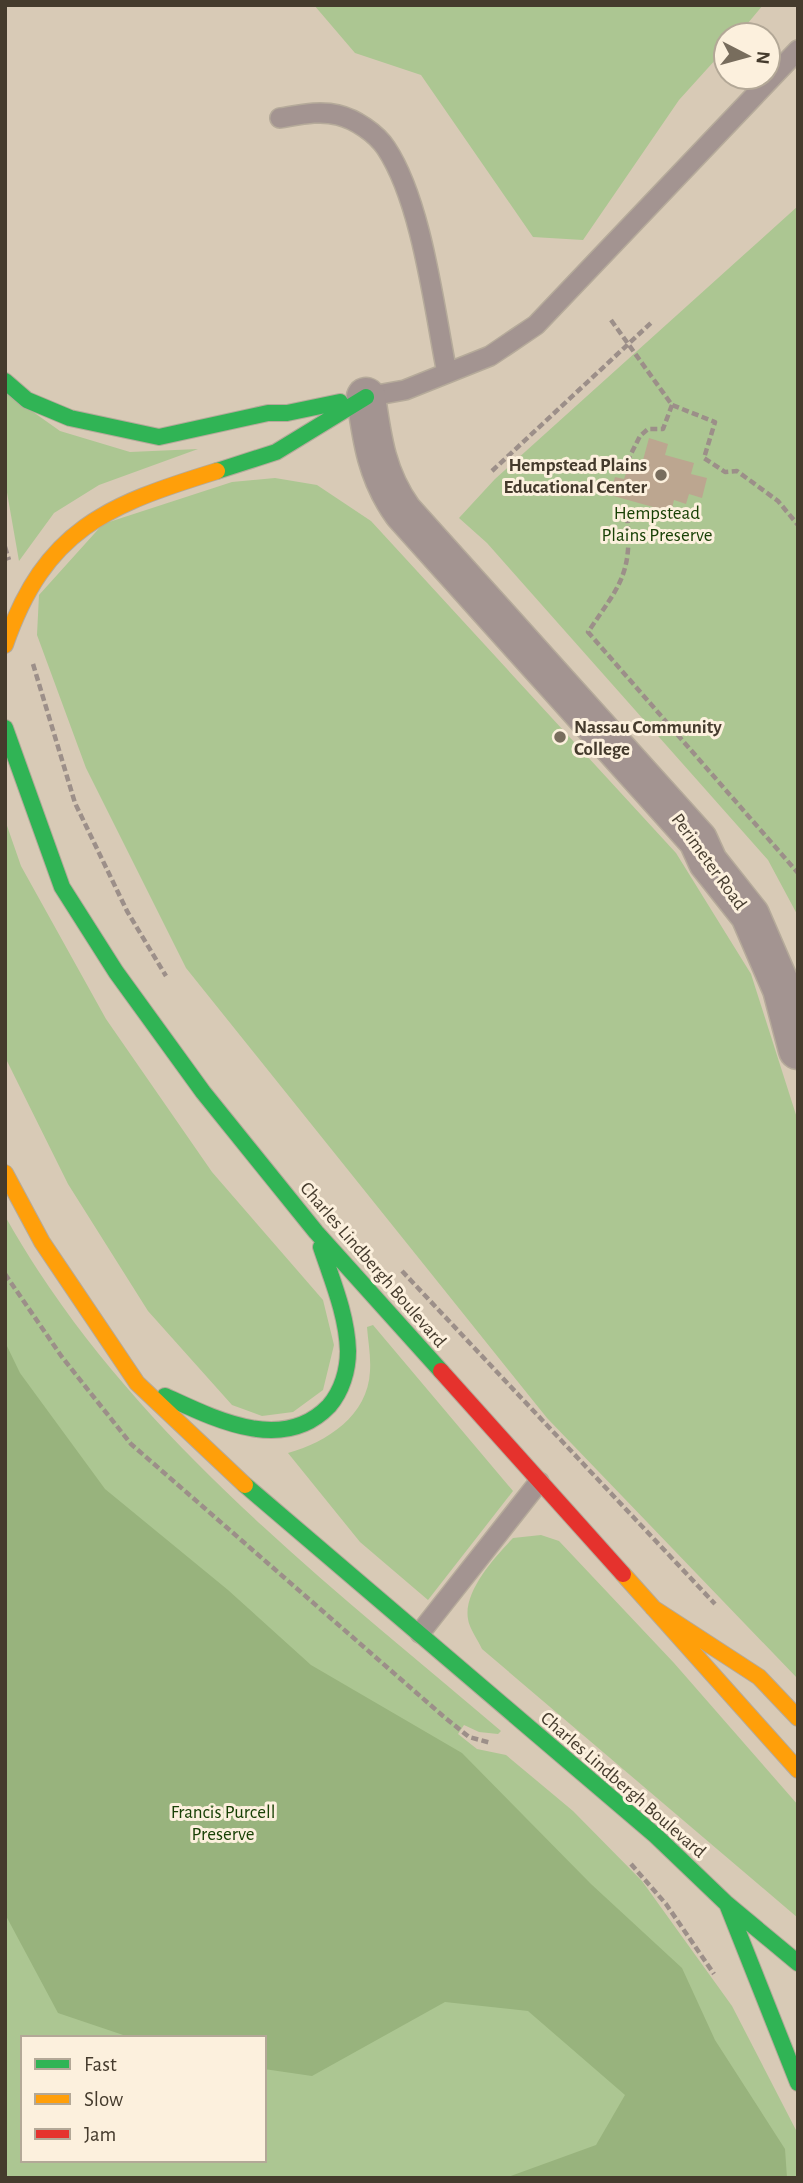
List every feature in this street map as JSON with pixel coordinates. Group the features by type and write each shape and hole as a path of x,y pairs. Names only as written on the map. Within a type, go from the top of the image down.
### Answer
{"main road":[{"path":"5,381 27,400 70,418 159,437 268,413 287,413 366,397"},
{"path":"5,645 18,607 59,546 91,520 152,492 276,452 366,397"},
{"name":"Charles Lindbergh Boulevard","path":"5,728 62,887 116,972 195,1081 316,1232 798,1770"},
{"name":"Charles Lindbergh Boulevard","path":"5,1173 42,1242 137,1383 268,1507 420,1633 656,1836 727,1904 798,1963"},
{"path":"137,1383 212,1417 261,1429 288,1430 311,1421 327,1409 342,1388 347,1366 347,1342 316,1232"},
{"path":"653,1608 759,1677 798,1718"},
{"path":"727,1904 798,2083"}],"street":[{"name":"Perimeter Road","path":"366,397 431,547 698,840 708,862 750,915 782,989 798,1050"}],"lane":[{"path":"366,397 405,390 491,356 536,325 798,50"},
{"path":"280,118 314,112 337,115 357,122 385,146 410,196 447,373"},
{"path":"420,1633 539,1482"}],"path":[{"path":"611,320 672,405 715,422 704,458 725,472 737,471 778,501 798,525"},
{"path":"492,471 653,321"},
{"path":"627,462 640,436 648,429 663,429 672,405"},
{"path":"627,516 631,547 624,579 588,632 798,873"},
{"path":"5,547 13,572 25,639 75,803 127,911 170,983"},
{"path":"395,1264 720,1610"},
{"path":"5,1274 62,1357 131,1444 443,1716 469,1737 495,1744"},
{"path":"630,1864 666,1904 722,1985"}],"green space":[{"path":"314,5 763,5 750,21 712,21 712,63 679,100 583,240 533,237 421,75 355,53"},
{"name":"Hempstead Plains Preserve","path":"798,206 798,916 768,860 487,543 459,518 495,479"},
{"path":"5,392 60,431 130,452 198,449 99,485 54,513 19,561 5,481"},
{"path":"275,478 317,485 371,521 676,853 751,974 798,1121 798,1679 547,1418 186,968 86,768 37,635 39,595 103,524 232,482"},
{"path":"5,820 21,866 106,1019 212,1172 323,1300 334,1345 323,1390 293,1412 262,1416 232,1405 148,1311 68,1184 5,1057"},
{"name":"Francis Purcell Preserve","path":"5,1216 53,1292 107,1364 166,1431 229,1495 296,1556 501,1731 498,1734 479,1732 464,1725 458,1734 477,1749 506,1755 573,1811 642,1881 732,2006 798,2134 798,2178 5,2178"},
{"path":"373,1325 513,1491 428,1600 360,1542 288,1453 331,1434 343,1425 362,1401 368,1387 370,1371 367,1327"},
{"name":"Francis Purcell Preserve","path":"5,1342 20,1373 105,1489 228,1590 311,1665 462,1753 591,1884 682,1968 715,2040 785,2149 787,2178 505,2178 596,2145 625,2095 528,2011 445,2002 312,2076 266,2069 266,2036 126,2036 58,2013 5,1914"},
{"path":"541,1535 559,1541 674,1663 798,1805 798,1918 482,1649 468,1619 468,1608 476,1586 490,1564 513,1538"}],"building":[{"name":"Hempstead Plains Educational Center","path":"649,438 668,444 665,455 694,463 691,474 707,478 702,498 689,494 686,504 674,500 671,512 610,495 615,477 624,479 628,468 640,471"}],"traffic: fast":[{"path":"5,381 27,400 70,418 159,437 268,413 287,413 340,402"},
{"path":"217,471 276,452 366,397"},
{"path":"5,728 62,887 116,972 203,1092 316,1232 441,1371"},
{"path":"165,1396 227,1422 270,1430 291,1428 311,1420 329,1406 343,1380 348,1351 342,1311 321,1247"},
{"path":"245,1485 656,1836 727,1904 798,1963"},
{"path":"727,1904 798,2083"}],"traffic: slow":[{"path":"5,645 21,606 40,574 61,548 85,527 112,510 143,496 217,471"},
{"path":"5,1173 42,1242 137,1383 245,1485"},
{"path":"623,1574 798,1770"},
{"path":"653,1608 759,1677 798,1718"}],"traffic: jam":[{"path":"441,1371 623,1574"}],"place":[{"name":"Hempstead Plains Educational Center","path":"661,475"},
{"name":"Nassau Community College","path":"560,737"}]}
